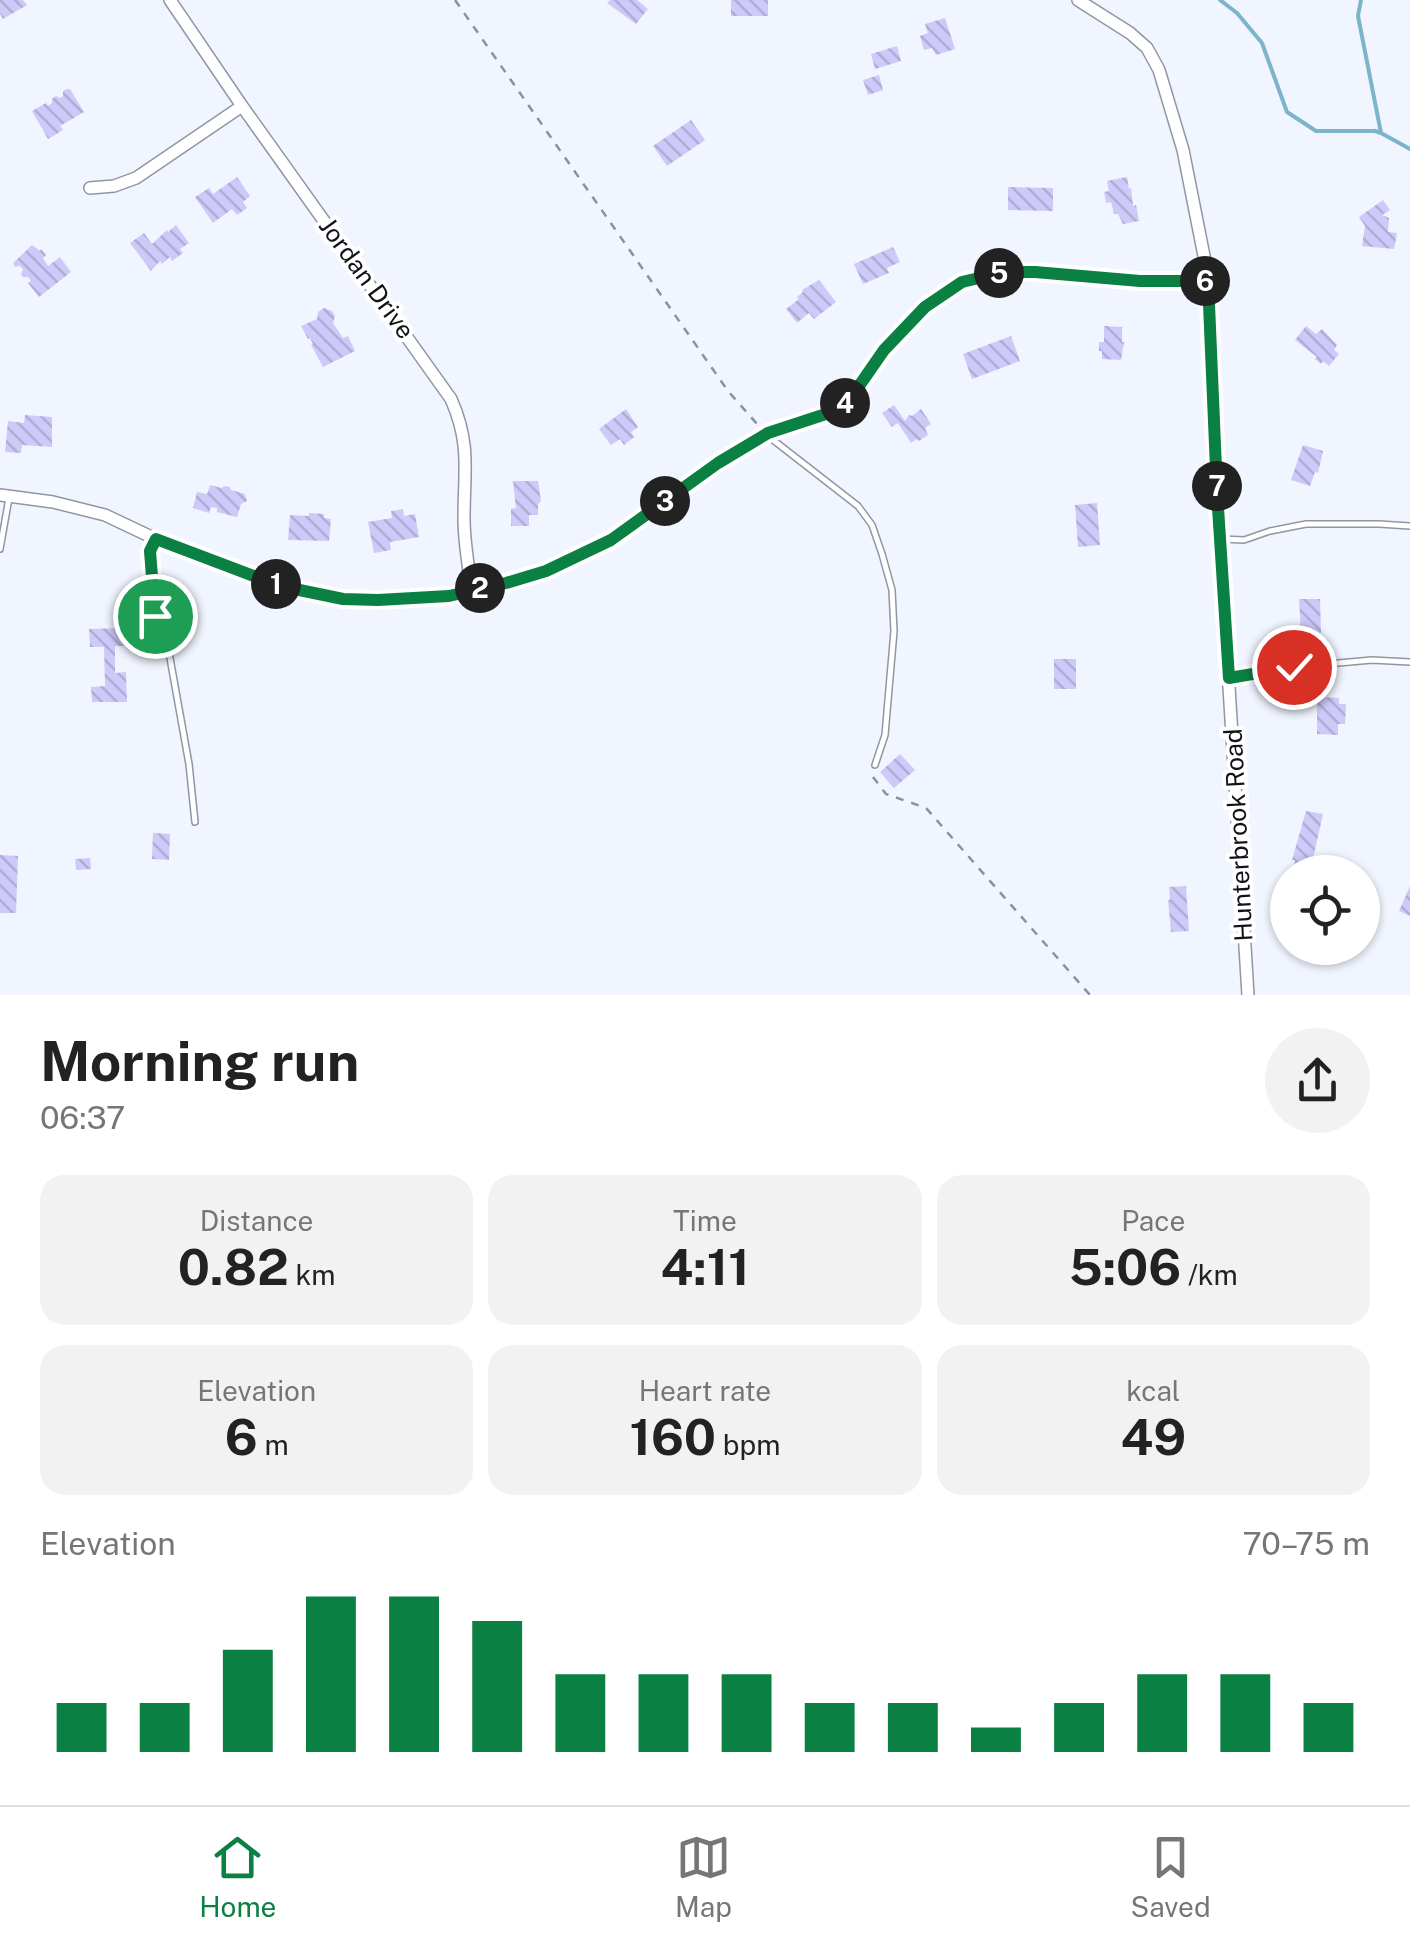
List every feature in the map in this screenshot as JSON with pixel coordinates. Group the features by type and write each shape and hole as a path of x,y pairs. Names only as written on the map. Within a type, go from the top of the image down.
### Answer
{"street":[{"name":"Jordan Drive","path":"170,0 451,399 465,446 464,521 472,590"},
{"name":"Hunterbrook Road","path":"1078,0 1130,32 1147,48 1159,70 1183,150 1206,266 1248,995"},
{"path":"90,188 114,186 136,178 242,106"},
{"path":"5,495 105,515 156,539 280,586 343,599 431,597 472,590 546,571 611,540 718,463 766,434 838,410 884,350 925,307 962,282 1004,272 1208,281"}],"lane":[{"path":"766,434 858,506 872,526 882,554 892,590 894,631 885,735 875,766"},
{"path":"0,549 5,495"},
{"path":"1220,540 1244,540 1306,524 1410,526"},
{"path":"156,539 150,551 155,616 168,648 195,822"},
{"path":"1229,678 1372,660 1410,662"}],"path":[{"path":"455,0 728,391 766,434"},
{"path":"875,766 873,778 886,794 926,808 1090,995"}],"building":[{"path":"0,0 23,0 27,5 3,19"},
{"path":"637,0 648,9 636,24 607,3"},
{"path":"731,0 768,0 768,16 731,16"},
{"path":"945,18 955,49 936,55 932,48 924,50 920,36 928,33 925,24"},
{"path":"897,46 901,61 875,69 871,54"},
{"path":"879,75 883,90 868,95 863,80"},
{"path":"67,89 84,112 60,126 63,130 48,139 32,111 46,103 48,106"},
{"path":"691,120 705,140 667,166 653,146"},
{"path":"237,177 250,196 243,202 247,208 237,215 232,209 213,223 195,197 209,188 213,194"},
{"path":"1127,177 1139,221 1123,224 1114,214 1111,202 1106,203 1104,192 1109,191 1107,181"},
{"path":"1008,187 1053,188 1053,211 1008,210"},
{"path":"1383,200 1390,210 1382,215 1389,218 1388,232 1397,233 1394,249 1362,246 1365,226 1359,217"},
{"path":"176,225 189,243 180,249 183,253 172,261 170,257 162,264 160,261 151,271 130,243 144,233 152,244"},
{"path":"32,245 46,255 43,258 48,266 60,257 71,272 39,297 28,277 21,274 23,269 13,263"},
{"path":"893,247 900,262 887,268 889,273 863,284 854,264"},
{"path":"819,280 836,302 814,319 809,313 797,323 786,309 799,299 802,290"},
{"path":"324,308 332,311 333,323 343,338 348,336 355,351 323,367 301,326 317,319"},
{"path":"1104,326 1122,327 1121,360 1102,359 1099,342 1104,342"},
{"path":"1306,326 1316,334 1322,329 1337,345 1334,350 1339,354 1329,366 1323,361 1321,364 1295,340"},
{"path":"1011,336 1020,361 972,379 963,354"},
{"path":"894,405 905,421 921,409 931,424 925,428 928,435 911,443 898,423 892,427 882,413"},
{"path":"626,409 638,427 631,432 634,437 624,445 620,439 611,445 599,429"},
{"path":"25,415 52,417 52,447 22,445 21,453 5,452 8,421 24,423"},
{"path":"1303,445 1323,451 1310,486 1291,480"},
{"path":"513,481 538,481 541,501 538,515 529,515 529,526 511,526 511,509 516,508"},
{"path":"210,485 230,487 245,494 247,501 241,504 237,517 217,512 217,508 211,507 209,513 193,508 197,492 207,494"},
{"path":"1097,503 1100,545 1078,547 1075,505"},
{"path":"403,509 404,516 415,514 419,537 390,542 391,550 374,553 368,522 392,518 391,511"},
{"path":"309,513 331,519 329,541 288,540 290,515"},
{"path":"1299,599 1320,599 1321,633 1301,633"},
{"path":"124,628 125,646 115,646 115,673 126,672 127,702 92,702 91,687 105,686 104,647 90,647 89,629"},
{"path":"1054,659 1076,659 1076,689 1054,689"},
{"path":"1317,697 1339,698 1339,704 1346,704 1345,724 1338,724 1338,735 1317,734"},
{"path":"900,754 915,770 894,788 880,772"},
{"path":"1306,811 1323,814 1314,855 1293,855"},
{"path":"153,833 170,834 169,860 152,859"},
{"path":"0,855 18,856 16,913 0,913"},
{"path":"90,858 91,869 76,870 75,859"},
{"path":"1186,886 1189,931 1171,932 1169,887"},
{"path":"1410,886 1410,916 1399,911"}],"waterway":[{"path":"1220,0 1237,13 1262,43 1287,112 1316,131 1381,133"},
{"path":"1361,0 1358,16 1381,133 1410,149"}],"route":[{"path":"155,616 150,551 156,539 280,586 343,599 449,596 546,571 611,540 718,463 768,433 838,410 884,350 925,307 962,282 1004,272 1035,272 1140,281 1208,281 1229,678 1294,667"}]}
